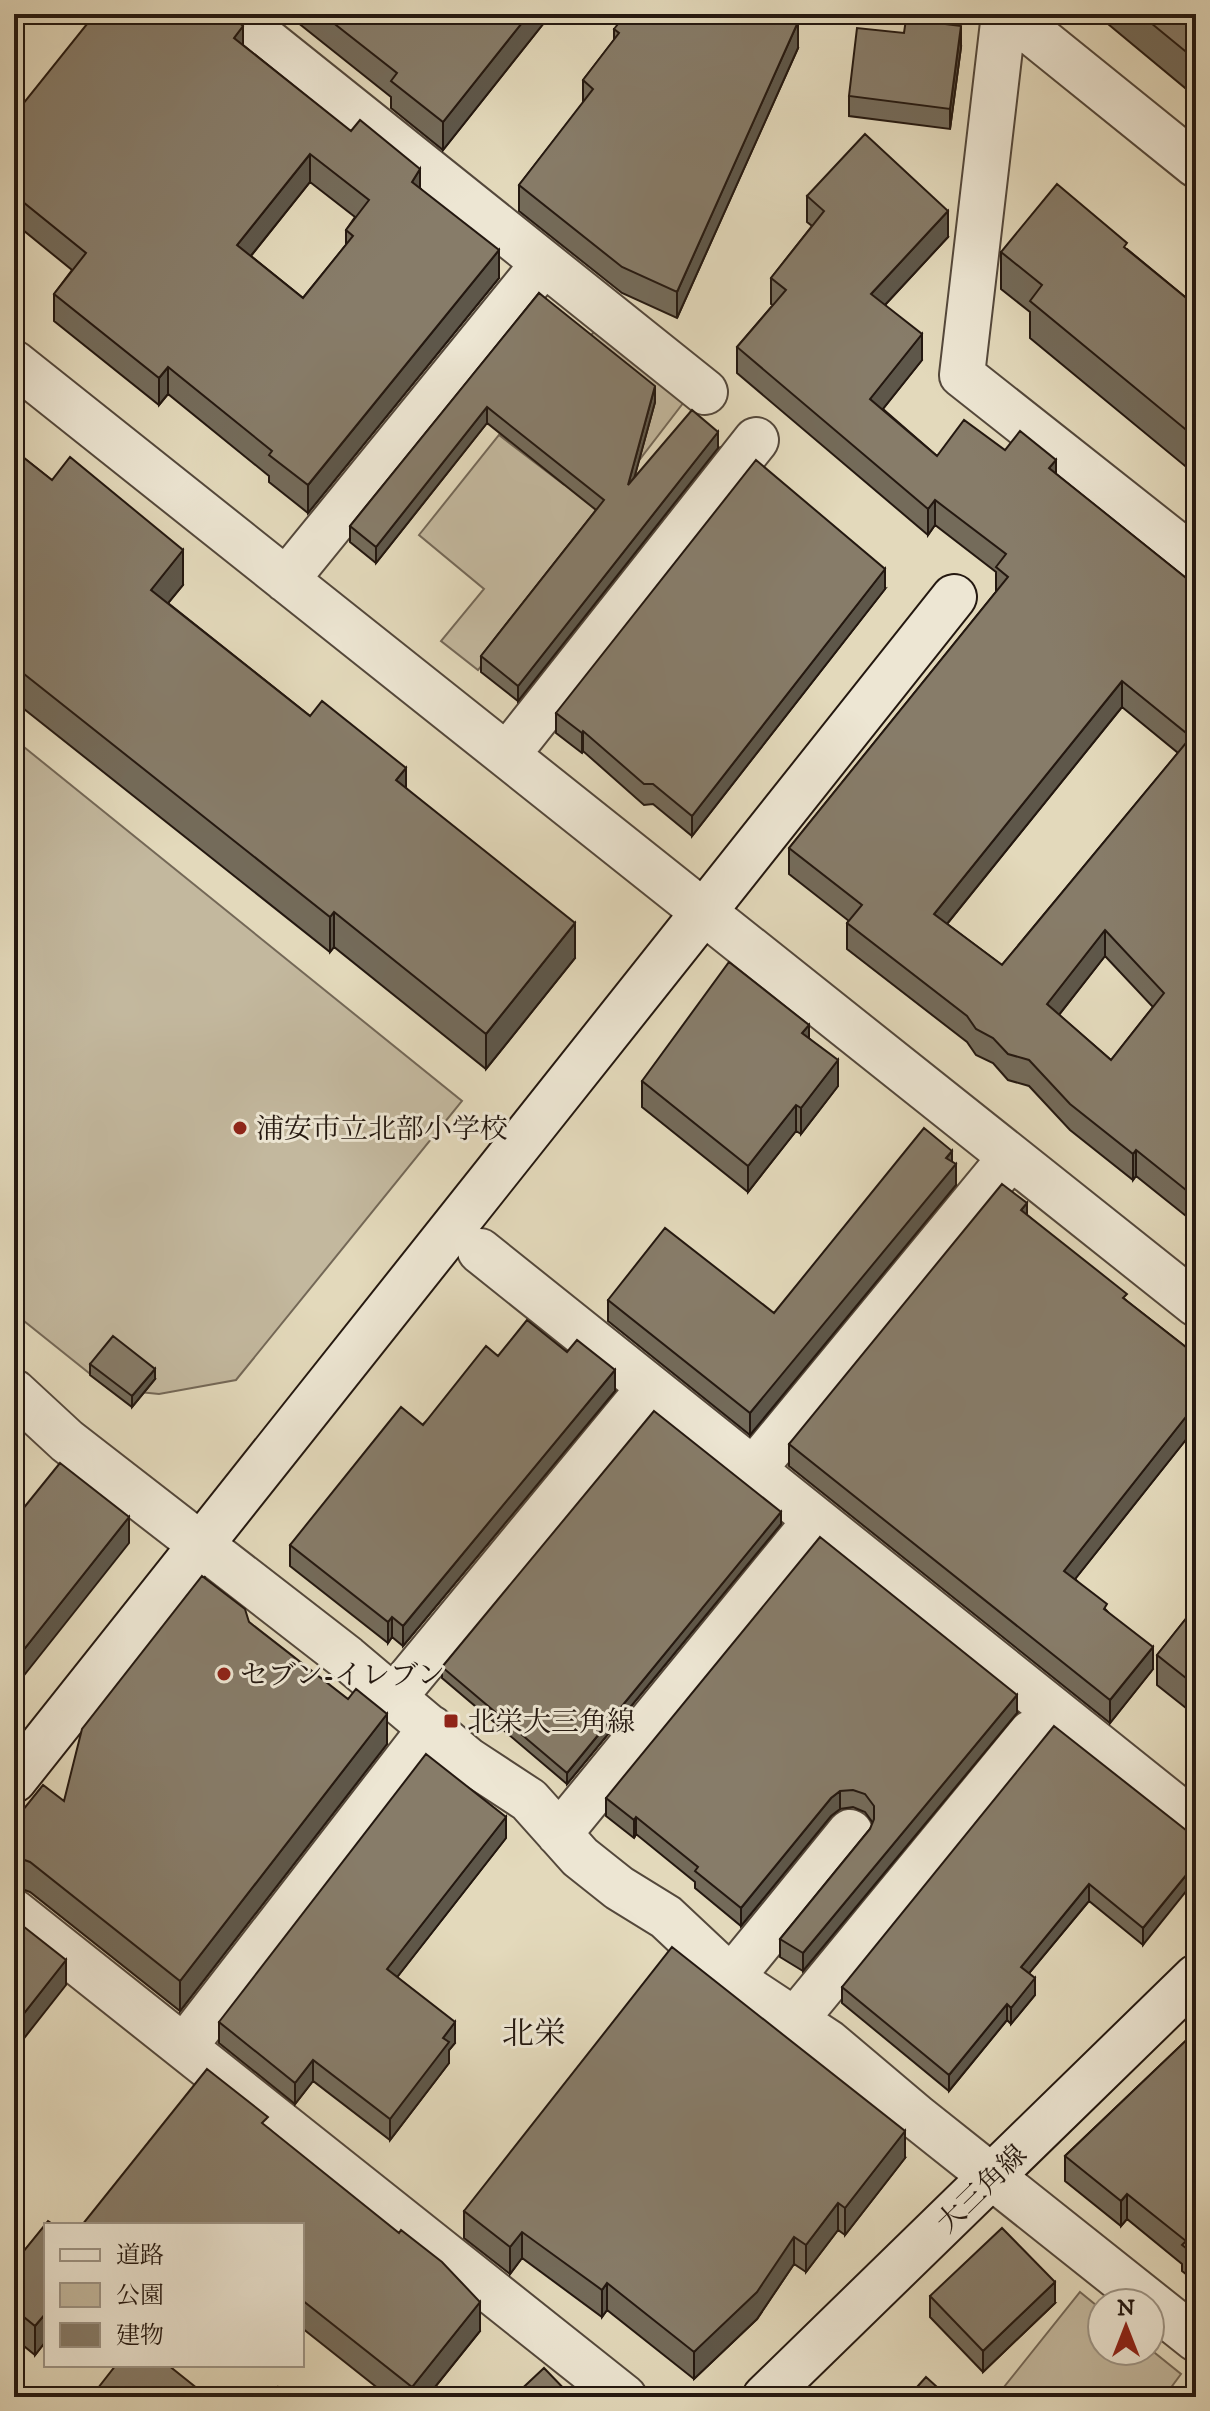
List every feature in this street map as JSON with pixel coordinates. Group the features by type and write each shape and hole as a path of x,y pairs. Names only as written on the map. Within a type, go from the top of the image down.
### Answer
{"street":[{"path":"233,14 705,392"},
{"path":"1006,14 1196,165"},
{"path":"1006,14 962,375 1196,560"},
{"path":"286,580 544,263"},
{"path":"14,363 1196,1304"},
{"path":"507,755 756,440"},
{"path":"14,1780 954,597"},
{"path":"753,1470 1011,1157"},
{"path":"480,1251 1196,1824"},
{"path":"395,1696 650,1387"},
{"path":"14,1392 67,1441 395,1696 468,1760 529,1800 580,1857 619,1888 666,1917 731,1978 828,2042 1196,2339"},
{"path":"559,1834 816,1520"},
{"path":"184,2047 431,1728"},
{"path":"795,2020 1031,1733"},
{"path":"731,1978 850,1832"},
{"path":"14,1912 624,2397"},
{"name":"大三角線","path":"765,2397 1196,1977"}],"green space":[{"path":"596,330 687,398 478,670 441,641 484,589 419,535 499,435 563,484 587,339"},
{"path":"14,739 462,1101 236,1380 159,1394 109,1389 14,1313"},
{"path":"1080,2292 1086,2297 1086,2367 1166,2367 1166,2362 1181,2374 1164,2397 996,2397"}],"building":[{"path":"95,14 230,14 243,26 234,38 351,131 360,120 420,169 412,182 499,250 308,485 269,455 272,451 168,367 159,378 54,294 86,253 18,198 14,203 14,115","holes":["310,154 369,200 346,230 353,236 303,298 237,245"]},
{"path":"322,14 529,14 443,122 391,81 397,73"},
{"path":"626,14 779,14 798,22 677,292 622,267 519,185 593,89 583,80 619,33 614,29"},
{"path":"1140,14 1196,14 1196,60"},
{"path":"906,19 961,26 950,109 849,96 857,28 904,33"},
{"path":"865,134 948,211 871,294 922,334 870,399 937,456 964,420 1005,450 1020,431 1056,460 1049,468 1196,586 1196,1198 1136,1150 1133,1154 1070,1104 1029,1060 1008,1054 993,1038 976,1029 967,1016 847,923 862,905 789,848 1008,577 996,567 1006,554 935,500 928,509 737,347 786,290 771,278 824,211 807,196","holes":["1122,681 1191,737 1002,965 934,914","1105,930 1164,993 1111,1060 1047,1004"]},
{"path":"1057,184 1127,243 1124,247 1196,306 1196,438 1030,301 1042,285 1001,252"},
{"path":"539,293 655,386 628,485 692,410 718,432 518,686 481,656 604,500 487,407 376,547 350,526"},
{"path":"14,450 52,480 70,457 183,550 151,590 310,716 322,701 406,768 396,780 575,923 486,1034 334,912 330,917 14,666"},
{"path":"756,460 885,569 692,816 653,784 644,784 583,731 556,713"},
{"path":"729,962 809,1025 802,1033 838,1060 801,1108 796,1105 748,1166 642,1081"},
{"path":"924,1128 952,1151 946,1158 956,1164 750,1413 608,1300 665,1228 774,1313"},
{"path":"1002,1184 1027,1203 1021,1210 1127,1294 1123,1298 1196,1355 1196,1404 1064,1571 1107,1604 1104,1609 1153,1647 1110,1700 789,1444"},
{"path":"527,1320 567,1352 577,1340 615,1370 403,1626 392,1617 388,1622 290,1545 401,1407 423,1425 486,1346 498,1356"},
{"path":"113,1336 155,1369 132,1396 90,1364"},
{"path":"654,1411 781,1512 567,1773 442,1667"},
{"path":"60,1463 129,1517 14,1662 14,1511 18,1515"},
{"path":"820,1537 1017,1695 803,1953 780,1939 870,1829 874,1806 865,1794 853,1790 840,1791 831,1798 741,1908 695,1871 698,1867 636,1817 634,1820 606,1798"},
{"path":"202,1576 245,1609 249,1622 348,1699 356,1689 387,1714 180,1981 30,1862 16,1857 19,1853 14,1849 14,1821 43,1785 64,1801 82,1729"},
{"path":"1196,1606 1196,1686 1157,1655"},
{"path":"1054,1726 1196,1838 1193,1846 1196,1848 1196,1863 1143,1928 1089,1884 1021,1967 1035,1978 1011,2008 1007,2004 949,2075 842,1987"},
{"path":"426,1754 506,1817 387,1969 455,2022 443,2038 449,2042 390,2119 313,2060 295,2083 219,2022"},
{"path":"14,1919 66,1960 14,2026"},
{"path":"672,1947 905,2131 845,2208 838,2203 806,2245 794,2237 757,2292 694,2352 607,2283 602,2290 522,2232 510,2247 464,2211"},
{"path":"1196,2031 1196,2256 1182,2245 1186,2241 1127,2194 1121,2201 1065,2156"},
{"path":"207,2069 268,2117 262,2123 399,2233 401,2230 442,2262 480,2302 412,2387 304,2302 304,2223 84,2223"},
{"path":"44,2226 44,2315 35,2326 14,2309 14,2263"},
{"path":"1002,2228 1055,2282 983,2351 930,2296"},
{"path":"114,2367 170,2367 208,2397 91,2397"},
{"path":"544,2368 572,2397 513,2397"},
{"path":"926,2377 948,2397 908,2397"},
{"path":"278,2387 290,2397 270,2397"},
{"path":"848,2388 860,2397 840,2397"},
{"path":"447,2389 457,2397 440,2397"},
{"path":"1164,2389 1174,2397 1158,2397"}],"place":[{"name":"浦安市立北部小学校","path":"240,1128"},
{"name":"セブン-イレブン","path":"224,1674"},
{"name":"北栄大三角線","path":"451,1721"}],"district":[{"name":"北栄","path":"534,2033"}]}
